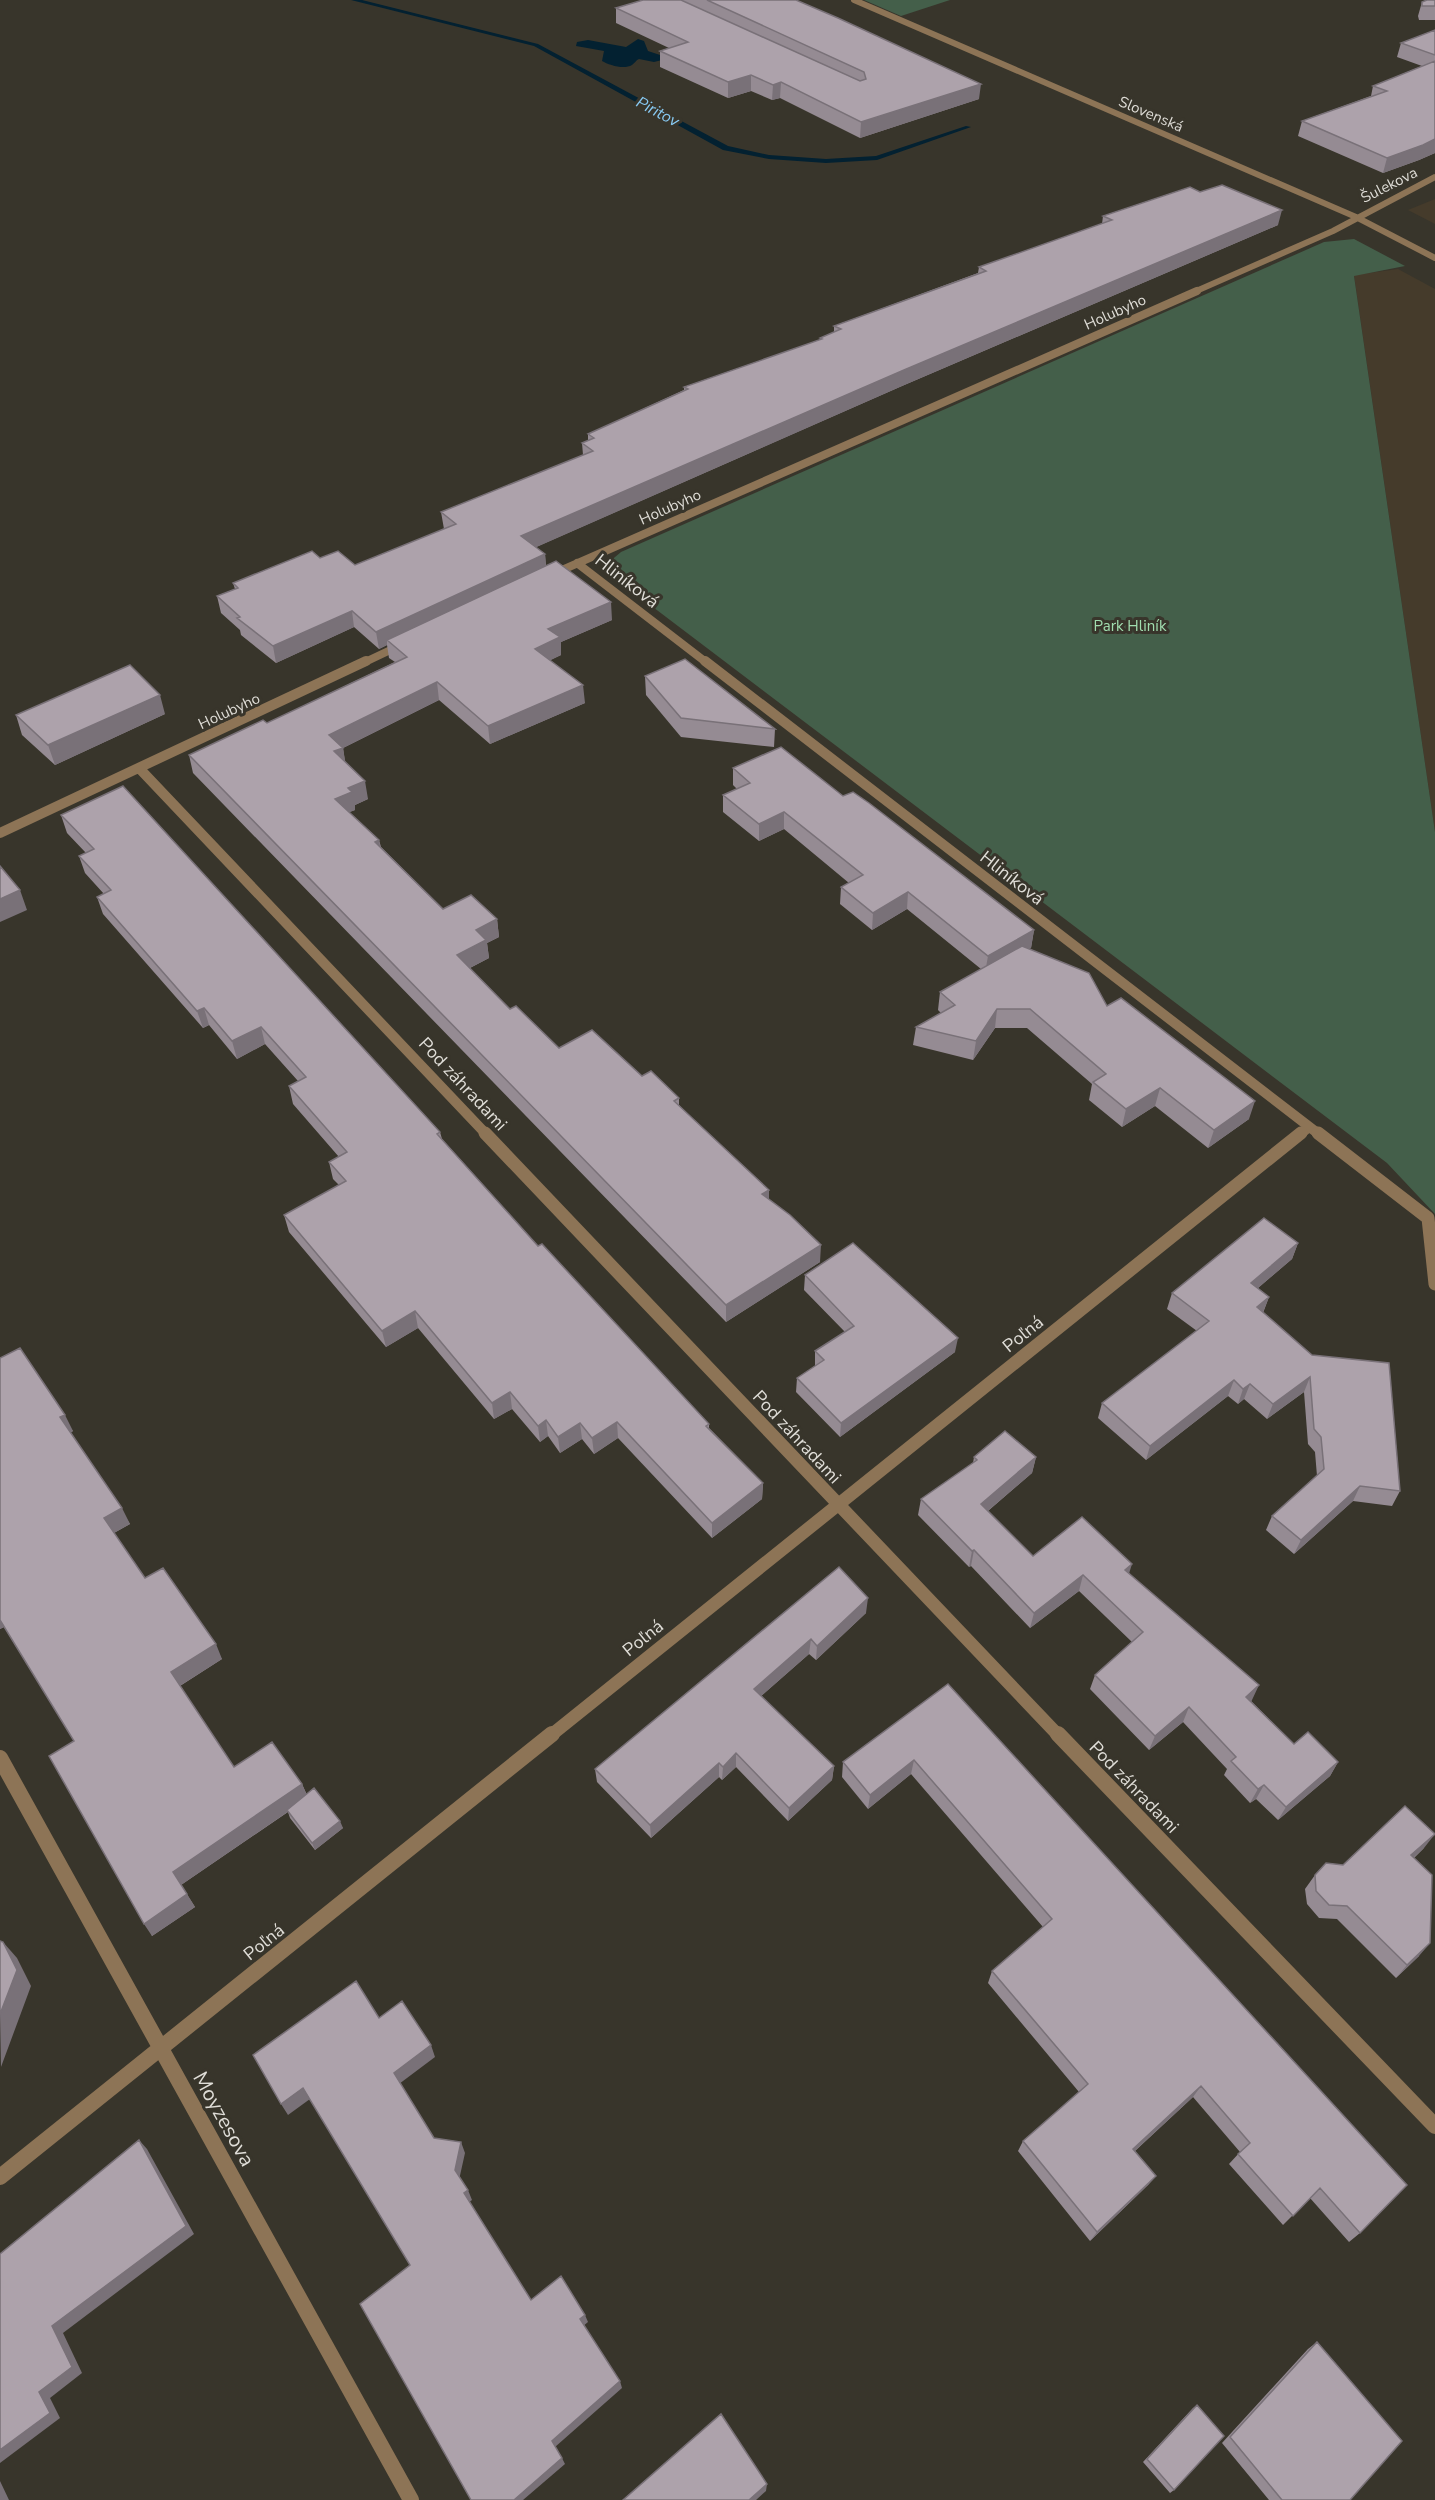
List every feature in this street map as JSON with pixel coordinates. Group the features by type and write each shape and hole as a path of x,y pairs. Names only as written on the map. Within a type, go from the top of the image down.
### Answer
{"street":[{"name":"Slovenská","path":"854,0 1356,218 1435,258"},
{"name":"Šulekova","path":"1356,218 1435,177"},
{"name":"Holubyho","path":"543,579 1333,231 1356,218"},
{"name":"Hliníková","path":"577,563 1428,1218 1435,1284"},
{"name":"Holubyho","path":"0,833 415,638"},
{"name":"Pod záhradami","path":"139,768 838,1506 1435,2126"},
{"name":"Poľná","path":"0,2177 1310,1127"},
{"name":"Moyzesova","path":"0,1758 411,2500"}],"shaded area":[{"path":"1435,199 1435,224 1408,210"},
{"path":"1398,269 1435,289 1435,832 1354,275"}],"green space":[{"path":"864,0 950,0 901,16"},
{"name":"Park Hliník","path":"1354,239 1405,266 1354,276 1435,832 1435,1214 1387,1163 608,573 608,563 621,552 1324,242"}],"water":[{"path":"638,39 644,41 648,51 663,56 662,60 654,62 639,59 629,66 617,66 602,61 604,51 576,46 577,42 588,40 626,47"}],"building":[{"path":"643,0 681,0 860,81 866,79 864,72 707,0 796,0 981,84 861,122 781,82 773,85 751,75 728,82 660,51 688,42 616,8"},
{"path":"1435,0 1435,6 1422,6 1422,2"},
{"path":"1435,30 1435,55 1401,43"},
{"path":"1435,61 1435,139 1423,145 1387,158 1302,121 1387,91 1373,86"},
{"path":"1222,185 1282,210 521,536 545,554 376,632 352,611 273,646 237,618 240,617 217,596 238,588 233,583 312,551 320,558 338,551 355,565 456,524 441,512 593,451 582,443 594,438 588,434 688,389 684,387 822,339 820,338 841,329 834,326 986,271 979,267 1112,220 1103,216 1190,187 1200,192"},
{"path":"556,561 611,602 548,629 560,637 535,649 583,685 488,726 437,682 329,735 343,748 334,751 365,781 348,788 352,792 335,799 379,840 375,842 443,909 471,895 497,919 476,930 486,940 457,955 510,1009 516,1006 559,1048 592,1030 642,1076 651,1071 679,1098 674,1101 769,1190 762,1194 790,1215 821,1245 726,1305 189,755 263,720 267,723 407,657 387,640"},
{"path":"685,659 775,729 681,718 645,676"},
{"path":"130,665 160,695 48,745 16,715"},
{"path":"781,747 843,796 853,792 869,803 1034,930 988,956 908,892 873,913 841,887 863,875 784,812 759,824 723,795 750,783 733,768"},
{"path":"123,786 440,1132 437,1134 538,1246 542,1244 709,1424 706,1426 763,1483 712,1523 617,1422 592,1438 580,1423 558,1437 546,1420 538,1426 510,1392 492,1403 415,1311 382,1331 284,1215 346,1181 329,1162 347,1152 289,1086 306,1077 261,1027 232,1041 204,1008 197,1011 97,897 111,890 79,856 94,849 61,815"},
{"path":"0,866 20,890 0,899"},
{"path":"1022,946 1089,973 1107,1006 1121,998 1255,1101 1214,1130 1160,1088 1126,1109 1093,1082 1106,1074 1030,1009 997,1009 976,1041 916,1027 955,1005 940,992"},
{"path":"1264,1218 1298,1243 1251,1283 1269,1297 1257,1307 1312,1355 1389,1363 1400,1491 1360,1486 1301,1540 1272,1516 1324,1469 1321,1437 1314,1429 1310,1377 1273,1404 1250,1384 1243,1389 1234,1380 1150,1446 1102,1403 1209,1321 1172,1293"},
{"path":"853,1243 958,1338 841,1423 797,1378 824,1360 815,1351 854,1326 805,1275"},
{"path":"20,1348 65,1415 60,1417 122,1508 104,1518 145,1578 163,1568 216,1644 171,1672 234,1767 272,1742 302,1784 173,1872 187,1894 144,1924 49,1756 74,1741 0,1620 0,1358"},
{"path":"1005,1431 1036,1457 981,1504 1033,1556 1082,1517 1132,1564 1125,1570 1259,1685 1246,1697 1294,1744 1308,1732 1338,1762 1286,1807 1264,1785 1258,1789 1231,1761 1236,1757 1189,1707 1155,1736 1095,1675 1143,1632 1083,1575 1034,1613 921,1499 977,1460 974,1457"},
{"path":"839,1567 868,1598 817,1646 811,1639 754,1689 834,1766 789,1808 736,1753 723,1767 719,1763 650,1825 595,1769"},
{"path":"948,1684 1407,2185 1360,2233 1320,2188 1293,2216 1238,2154 1250,2143 1201,2086 1133,2149 1156,2176 1097,2232 1023,2141 1088,2084 992,1971 1052,1919 914,1760 870,1795 843,1762"},
{"path":"314,1788 340,1821 312,1843 287,1810"},
{"path":"1405,1806 1435,1834 1411,1855 1432,1875 1430,1943 1407,1965 1347,1906 1329,1905 1316,1891 1315,1875 1326,1863 1343,1865"},
{"path":"0,1941 3,1942 17,1970 0,2014"},
{"path":"356,1981 379,2018 402,2001 431,2045 394,2073 434,2138 461,2142 455,2170 468,2190 464,2193 531,2300 561,2276 585,2315 580,2319 620,2381 552,2441 562,2458 514,2500 471,2500 360,2304 410,2265 303,2088 281,2104 253,2055"},
{"path":"139,2140 186,2226 52,2326 72,2367 39,2392 50,2413 0,2450 0,2254"},
{"path":"1317,2342 1402,2441 1350,2500 1282,2500 1230,2437"},
{"path":"1197,2405 1224,2436 1174,2490 1147,2459"},
{"path":"721,2414 767,2484 749,2500 623,2500"}],"waterway":[{"name":"Piritov","path":"354,0 536,45 726,148 769,157 826,161 877,158 968,127"}]}
